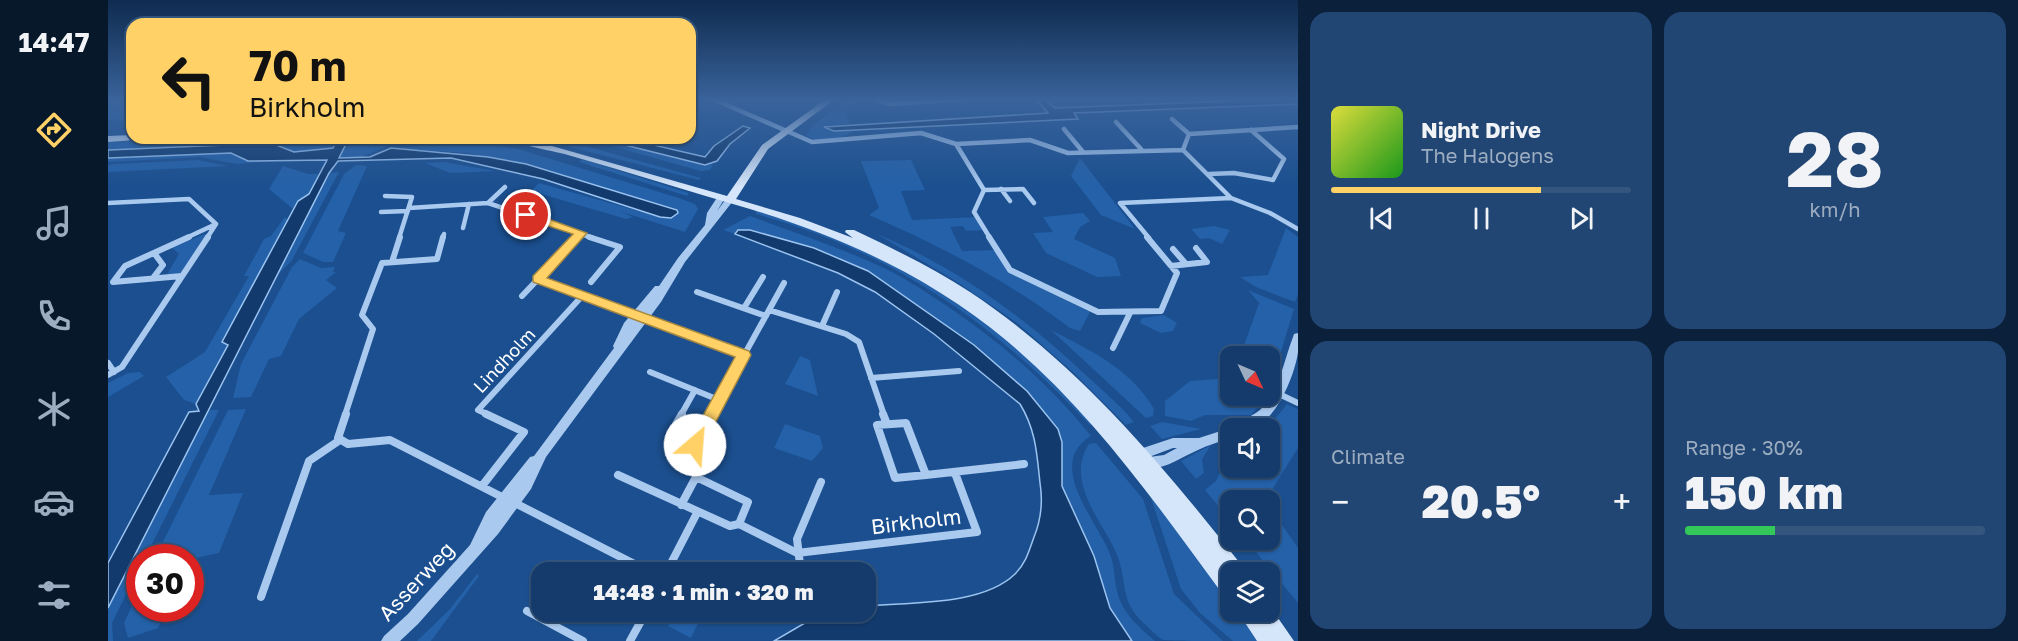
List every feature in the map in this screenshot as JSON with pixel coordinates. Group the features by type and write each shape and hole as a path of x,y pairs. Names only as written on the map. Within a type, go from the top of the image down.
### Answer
{"main road":[{"path":"727,196 752,151 783,129"},
{"path":"108,139 126,138"},
{"path":"530,144 727,196"},
{"path":"549,144 847,230 875,242 954,286 1036,347 1078,386 1228,562"},
{"path":"1142,459 1220,575"},
{"path":"1254,622 1268,641"},
{"path":"1272,622 1285,641"}],"street":[{"path":"783,129 812,142 921,133 956,144 1030,140 1072,153 1141,149 1150,152 1184,150 1231,198"},
{"path":"1064,129 1083,152"},
{"path":"1122,129 1141,149"},
{"path":"1183,129 1189,134 1268,129"},
{"path":"1209,174 1234,173 1273,180 1284,159 1251,130"},
{"path":"1184,150 1189,134"},
{"path":"956,144 984,190 984,195 974,212 1010,270 1098,312 1161,311 1177,273 1120,203 1231,198 1270,213 1298,229"},
{"path":"488,203 506,186"},
{"path":"1001,189 1010,201"},
{"path":"984,190 1023,189 1034,203"},
{"path":"385,196 409,195 412,197 392,262"},
{"name":"Asserweg","path":"388,641 413,619 473,549 494,530 509,500 727,196"},
{"path":"108,203 189,199 216,224"},
{"path":"381,212 488,203 620,247 591,282"},
{"path":"463,228 469,204"},
{"path":"182,276 113,282 125,266 216,224"},
{"path":"108,363 111,374 122,368 216,224"},
{"path":"522,296 581,233"},
{"path":"340,441 338,434 373,329 362,315 382,263 437,259 444,234"},
{"path":"1171,266 1207,262 1196,248"},
{"path":"1173,249 1186,264"},
{"path":"153,278 163,265 154,253"},
{"path":"744,308 764,277"},
{"path":"538,279 744,355"},
{"path":"695,390 670,435 695,445 784,284"},
{"path":"698,292 744,308 822,326 846,334 859,342 887,424"},
{"path":"822,326 837,292"},
{"name":"Lindholm","path":"482,486 524,432 478,410 583,295"},
{"path":"1113,348 1130,313"},
{"path":"1280,391 1298,335"},
{"path":"871,378 959,371"},
{"path":"650,372 719,400"},
{"path":"1280,395 1298,404"},
{"path":"926,476 906,423 877,425 895,478 926,476 1024,465"},
{"path":"1142,459 1180,454 1200,443 1220,436"},
{"path":"340,441 348,444 390,440 630,562"},
{"path":"261,597 309,461 340,441"},
{"name":"Birkholm","path":"797,553 977,532 955,473"},
{"path":"618,475 697,513 730,526 739,524 797,553"},
{"path":"681,505 696,477 748,502 739,524"},
{"path":"799,562 797,539 821,482"},
{"path":"672,562 697,513"},
{"path":"526,611 583,641"},
{"path":"630,641 640,622"}],"shaded area":[{"path":"739,129 749,129 730,144 717,161 705,165 625,144 649,144 705,157 714,146"},
{"path":"810,129 855,130 831,139 806,136"},
{"path":"829,129 877,129 855,130 834,131"},
{"path":"126,141 126,144 248,144 108,150 108,142"},
{"path":"274,144 335,144 333,149 294,152"},
{"path":"274,144 294,152 333,148 335,144 346,144 339,158 370,157 391,148 488,157 526,164 677,210 678,213 671,218 660,217 543,179 451,158 338,161 329,173 141,544 126,544 126,573 108,608 108,563 189,412 199,411 196,404 228,345 222,342 298,201 309,194 327,160 248,161 231,153 108,158 108,150"},
{"path":"345,144 392,144 361,157 338,158"},
{"path":"488,144 518,149 679,198 695,204 698,209 685,232 619,211 633,217 626,219 531,191 539,183 666,218 677,210 526,164 467,153 391,148"},
{"path":"558,144 578,144 701,178 699,180"},
{"path":"604,144 624,144 705,165 713,164 710,170 701,171"},
{"path":"231,153 248,161 275,160 237,164 200,157 108,162 108,158"},
{"path":"1080,158 1135,229 1101,215 1071,176"},
{"path":"582,159 689,193 687,196 579,162"},
{"path":"198,160 228,166 108,172 108,165 114,164"},
{"path":"911,160 925,190 901,191 912,220 978,217 985,230 966,231 963,226 950,227 962,251 996,250 1008,272 1090,312 1080,331 1070,328 1023,295 973,265 869,215 879,208 861,161"},
{"path":"444,162 495,171 450,173 425,163"},
{"path":"356,165 367,166 338,231 346,233 333,262 323,262 303,253 344,174"},
{"path":"283,166 308,174 320,174 309,195 298,201 293,209 269,189"},
{"path":"339,172 292,260 278,275 329,173"},
{"path":"756,210 845,242 901,269 955,301 1026,356 1095,424 1090,425 1017,355 938,296 896,270 852,248 756,214"},
{"path":"1083,213 1090,221 1080,227 1074,239 1115,258 1121,276 1097,277 1046,253 1033,233 1053,232 1043,217"},
{"path":"750,216 853,254 907,280 1002,347 1040,380 1075,416 1091,436 1078,448 1072,462 1078,494 1110,554 1119,599 1132,619 1155,641 1132,641 1110,608 1094,556 1062,486 1062,442 1058,429 1027,391 974,345 868,271 814,248 750,230 738,230 735,234 723,230"},
{"path":"285,217 288,220 222,341 229,344 196,404 184,400 166,377 205,352 249,276 244,276 264,239 271,236"},
{"path":"1214,226 1230,230 1222,244 1209,238 1200,239 1191,229"},
{"path":"1286,228 1298,237 1298,294 1295,302 1256,287 1240,277 1268,275"},
{"path":"738,230 750,230 814,248 868,271 974,345 1027,391 1058,429 1062,442 1062,486 1094,556 1110,608 1132,641 774,641 807,622 876,622 876,605 924,603 965,597 1001,584 1015,574 1027,557 1040,517 1041,490 1033,433 1020,404 934,334 875,292 838,273 735,234"},
{"path":"207,233 180,275 166,276 179,254 172,248"},
{"path":"877,234 935,262 1015,315 1064,355 1134,422 1126,425 1073,372 1016,322 954,280"},
{"path":"300,259 321,268 335,267 333,272 336,272 326,280 337,288 299,319 281,356 269,359 251,397 233,398 241,364 292,267"},
{"path":"1248,290 1294,309 1280,355 1280,346 1244,346 1259,303"},
{"path":"1164,315 1177,323 1173,331 1161,333 1140,323 1142,318"},
{"path":"1051,330 1095,353 1122,372 1145,395 1154,409 1153,416 1146,418"},
{"path":"800,356 810,360 818,396 785,384"},
{"path":"140,372 144,376 108,397 108,383 128,373"},
{"path":"1220,379 1220,406 1259,406 1251,415 1205,415 1191,421 1165,416 1165,401 1190,381"},
{"path":"1287,404 1298,409 1298,448 1280,477 1280,418 1276,418"},
{"path":"246,409 209,495 243,493 219,553 204,556 204,544 162,544 228,410"},
{"path":"209,410 219,410 152,544 141,544"},
{"path":"1162,422 1201,429 1162,439 1150,426"},
{"path":"785,424 820,436 823,448 812,461 774,448"},
{"path":"1096,443 1143,499 1174,594 1223,641 1163,640 1132,609 1115,550 1087,499 1083,485 1081,471 1083,458 1089,444"},
{"path":"1211,445 1202,459 1204,473 1196,479 1181,461"},
{"path":"1220,472 1220,478 1279,478 1272,490 1220,490 1220,508 1205,490 1216,481"},
{"path":"1155,496 1220,582 1220,622 1250,622 1264,641 1233,641 1200,613 1181,589 1151,498"},
{"path":"1280,522 1298,548 1298,603 1280,581 1280,562 1264,562 1254,550 1280,550"},
{"path":"126,573 126,594 112,623 113,641 108,641 108,608"},
{"path":"477,574 479,576 431,641 417,641 450,609"},
{"path":"126,619 126,622 161,622 158,628 128,638 124,623"},
{"path":"670,622 699,622 691,638 668,626"}],"route":[{"path":"526,215 581,233 538,279 744,355 695,445"}]}
